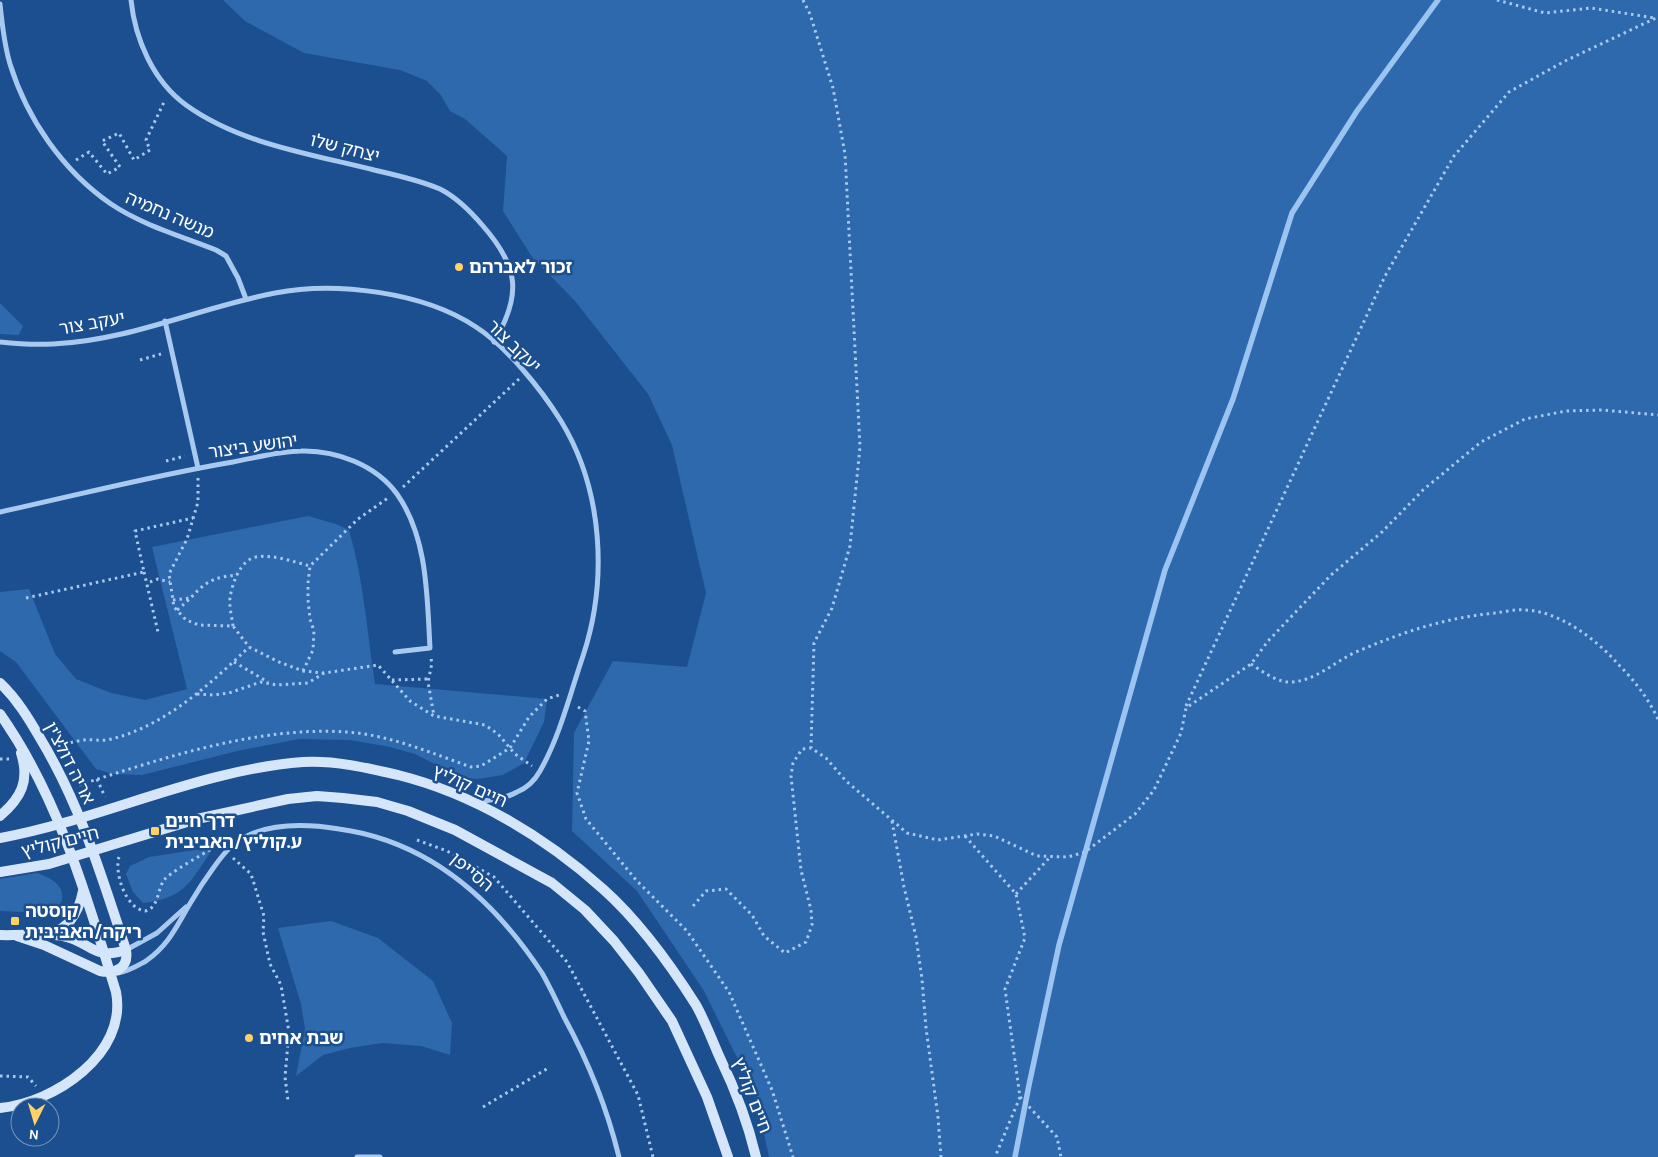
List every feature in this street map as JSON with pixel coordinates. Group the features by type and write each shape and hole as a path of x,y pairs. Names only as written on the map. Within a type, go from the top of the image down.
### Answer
{"main road":[{"name":"אריה דולצ'ין","path":"0,683 20,705 68,789 92,851 126,950"},
{"name":"אריה דולצ'ין","path":"0,714 15,735 47,796 59,824 104,954 116,992 118,1008 117,1019 106,1046 73,1079 51,1093 25,1104 0,1108"},
{"path":"0,816 16,800 24,783 23,759 15,735"},
{"name":"חיים קוליץ","path":"0,838 59,824 232,773 268,766 307,762 375,770 414,779 448,790 518,826 570,862 604,890 636,923 662,956 697,1007 733,1087 756,1157"},
{"name":"חיים קוליץ","path":"0,872 48,864 215,815 288,800 317,796 343,798 377,802 408,811 455,830 552,883 585,910 614,941 640,973 672,1021 707,1097 728,1157"},
{"path":"0,935 40,934 53,932 64,927 71,921 79,907 83,890"},
{"path":"40,934 66,936 94,951 104,954"},
{"path":"17,936 44,945 94,969 110,973 122,966 126,957 126,950"},
{"name":"הסייפן","path":"104,954 126,950"}],"street":[{"name":"יצחק שלו","path":"130,0 141,45 160,79 185,104 220,125 256,140 411,179 441,190 472,213 494,238 508,261 513,285 511,307 506,322 494,342"},
{"name":"מנשה נחמיה","path":"0,4 10,63 19,86 29,110 48,141 67,165 111,204 140,220 216,250 226,256 238,278 246,299"},
{"name":"יעקב צור","path":"0,342 55,344 81,341 125,333 246,299 310,288 344,288 382,293 446,311 476,327 494,342 525,373 550,402 570,435 584,471 596,517 598,560 595,606 590,631 558,731 540,772 530,784 516,794 473,802"},
{"path":"165,322 198,468"},
{"name":"יהושע ביצור","path":"0,512 198,468 300,450 326,453 348,459 376,472 396,493 414,529 426,584 430,648"},
{"path":"395,652 430,648"},
{"name":"הסייפן","path":"110,973 128,971 143,963 156,952 174,933 190,904 225,852 243,838 266,830 295,825 358,831 391,840 414,850 438,864 480,898 503,922 542,974 586,1060 604,1105 619,1157"},
{"name":"הסייפן","path":"126,950 157,933 190,904"},
{"path":"356,1157 380,1157"}],"path":[{"path":"802,0 810,14 833,88 845,154 860,447 850,546 832,608 814,643 812,748"},
{"path":"1497,0 1545,13 1591,8 1657,18"},
{"path":"693,906 706,891 726,889 752,915 764,936 786,953 806,942 812,925 811,910 801,870 791,776 793,763 802,750 812,748 826,758 846,781 907,833 938,840 977,834 994,836 1037,856 1068,857 1084,852 1135,814 1154,790 1181,733 1186,708 1385,276 1454,156 1509,92 1565,61 1657,18"},
{"path":"67,165 89,152 107,174 120,167 102,141 119,133 134,160 150,150 146,140 171,90"},
{"path":"140,360 172,351"},
{"path":"302,671 313,650 314,631 310,619 308,600 310,566 358,519 396,493 525,373"},
{"path":"1186,708 1250,664 1268,641 1331,575 1382,532 1423,490 1481,442 1525,419 1566,410 1602,410 1658,416"},
{"path":"166,461 195,453"},
{"path":"198,468 198,502 186,539 168,574 174,607 186,620 200,625 233,626"},
{"path":"158,632 135,530 193,518"},
{"path":"310,566 269,557 254,557 243,566 234,581 230,600 233,626 249,647 302,671 324,673 378,665 410,701 434,716 485,725 498,734 515,754 540,772"},
{"path":"26,598 144,572"},
{"path":"177,610 204,584 220,576 238,575"},
{"path":"150,582 158,579 170,582"},
{"path":"173,600 191,598"},
{"path":"1250,664 1274,678 1289,682 1308,680 1354,653 1415,629 1463,616 1525,610 1548,614 1581,631 1604,648 1638,685 1658,719"},
{"path":"46,748 85,740 105,740 133,732 157,720 196,694 249,647"},
{"path":"430,648 432,663 429,679 434,716"},
{"path":"234,662 271,684"},
{"path":"196,694 214,695 229,693 261,682 271,684 308,683 324,673"},
{"path":"392,680 429,679"},
{"path":"98,779 110,809"},
{"path":"892,820 917,945 942,1157"},
{"path":"965,836 1016,894 1025,938 1005,989 1020,1097 995,1157"},
{"path":"416,839 447,851 494,877 567,962 638,1095 653,1157"},
{"path":"122,842 125,851 119,857 117,870 124,891 131,903 138,909 145,911 154,906 158,891 165,878 218,844"},
{"path":"225,852 251,874 261,903 270,964 281,985 289,1032 285,1077 288,1101"},
{"path":"1016,894 1051,856"},
{"path":"483,1107 550,1067"},
{"path":"0,1076 28,1077"},
{"path":"1020,1097 1057,1137 1061,1157"}],"shaded area":[{"path":"223,0 1658,0 1658,1157 769,1157 756,1096 704,991 637,891 572,831 574,733 613,661 687,667 706,593 672,445 648,394 575,301 532,257 503,211 507,156 465,119 450,111 440,94 427,81 400,70 304,53 245,21"},
{"path":"0,303 23,326 19,335 0,334"},
{"path":"308,516 349,530 362,587 375,684 547,699 544,722 524,763 503,775 477,779 462,778 415,754 390,747 350,740 299,739 237,751 142,775 113,774 96,769 16,662 0,651 0,592 29,589 55,654 76,679 111,693 145,700 187,689 152,547"},
{"path":"214,847 193,878 179,892 158,901 143,903 133,892 126,874 130,866 149,857"},
{"path":"37,873 55,882 61,890 62,900 55,911 38,916 23,912 0,911 0,879"},
{"path":"331,921 378,938 433,981 452,1023 450,1055 421,1046 382,1043 323,1055 296,1076 305,1029 301,1004 278,928"}],"waterway":[{"path":"1015,1157 1059,945 1165,570 1233,399 1292,213 1357,111 1438,0"}],"place":[{"name":"זכור לאברהם","path":"459,267"},
{"name":"דרך חיים ע.קוליץ/האביבית","path":"155,831"},
{"name":"קוסטה ריקה/האביבית","path":"15,921"},
{"name":"שבת אחים","path":"249,1038"}]}
